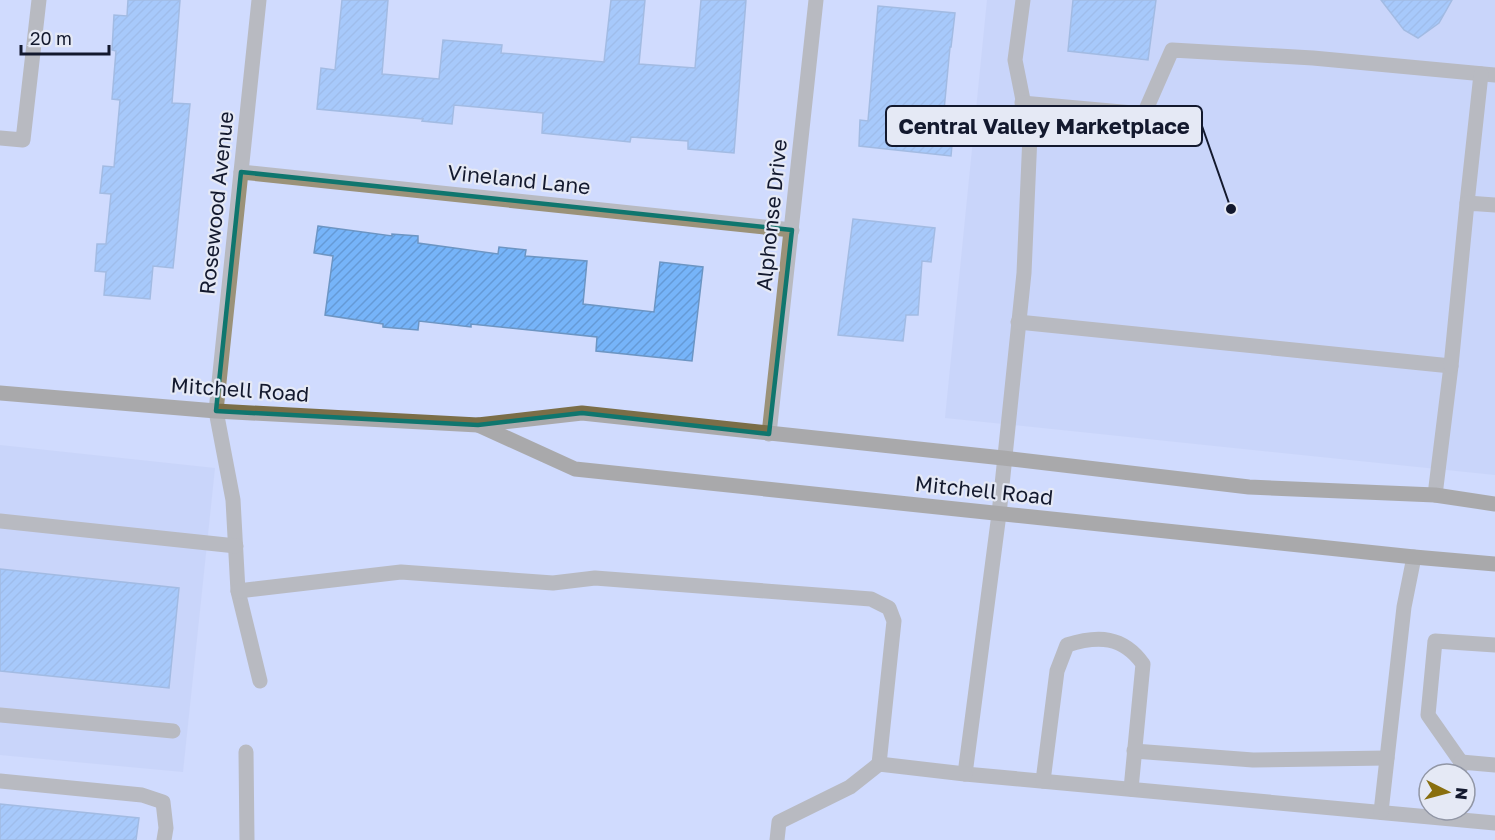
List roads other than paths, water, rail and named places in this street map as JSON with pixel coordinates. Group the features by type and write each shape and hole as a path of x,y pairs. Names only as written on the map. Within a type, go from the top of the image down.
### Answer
{"main road":[{"name":"Mitchell Road","path":"0,393 216,411 478,425 582,413 1248,487 1435,495 1495,504"},
{"name":"Mitchell Road","path":"478,425 575,469 1414,558 1495,564"}],"street":[{"path":"0,138 23,140 39,0"},
{"name":"Rosewood Avenue","path":"259,0 216,411 233,500 238,591 260,681"},
{"name":"Alphonse Drive","path":"769,434 816,0"},
{"path":"965,774 999,514 1024,273 1030,135 1015,60 1023,0"},
{"path":"1022,103 1144,114 1172,50 1313,58 1488,74 1467,203 1451,366 1435,495"},
{"name":"Vineland Lane","path":"242,172 792,230"},
{"path":"1467,203 1495,205"},
{"path":"1018,322 1451,366"},
{"path":"0,521 236,546"},
{"path":"1381,812 1404,607 1414,558"},
{"path":"238,591 401,572 553,583 596,578 871,599 889,608 894,621 879,764 850,788 779,822 777,840"},
{"path":"1043,781 1057,671 1067,645 1086,639 1118,642 1134,650 1143,664 1131,789"},
{"path":"1456,762 1428,715 1435,641 1495,645"},
{"path":"0,714 173,731"},
{"path":"1134,751 1253,760 1387,758"},
{"path":"246,752 247,840"},
{"path":"879,764 1381,812 1417,813"},
{"path":"1477,767 1495,765"},
{"path":"0,781 142,795 163,802 166,828 164,840"},
{"path":"1477,819 1495,823"}],"place":[{"name":"Central Valley Marketplace","path":"1231,209"}]}
